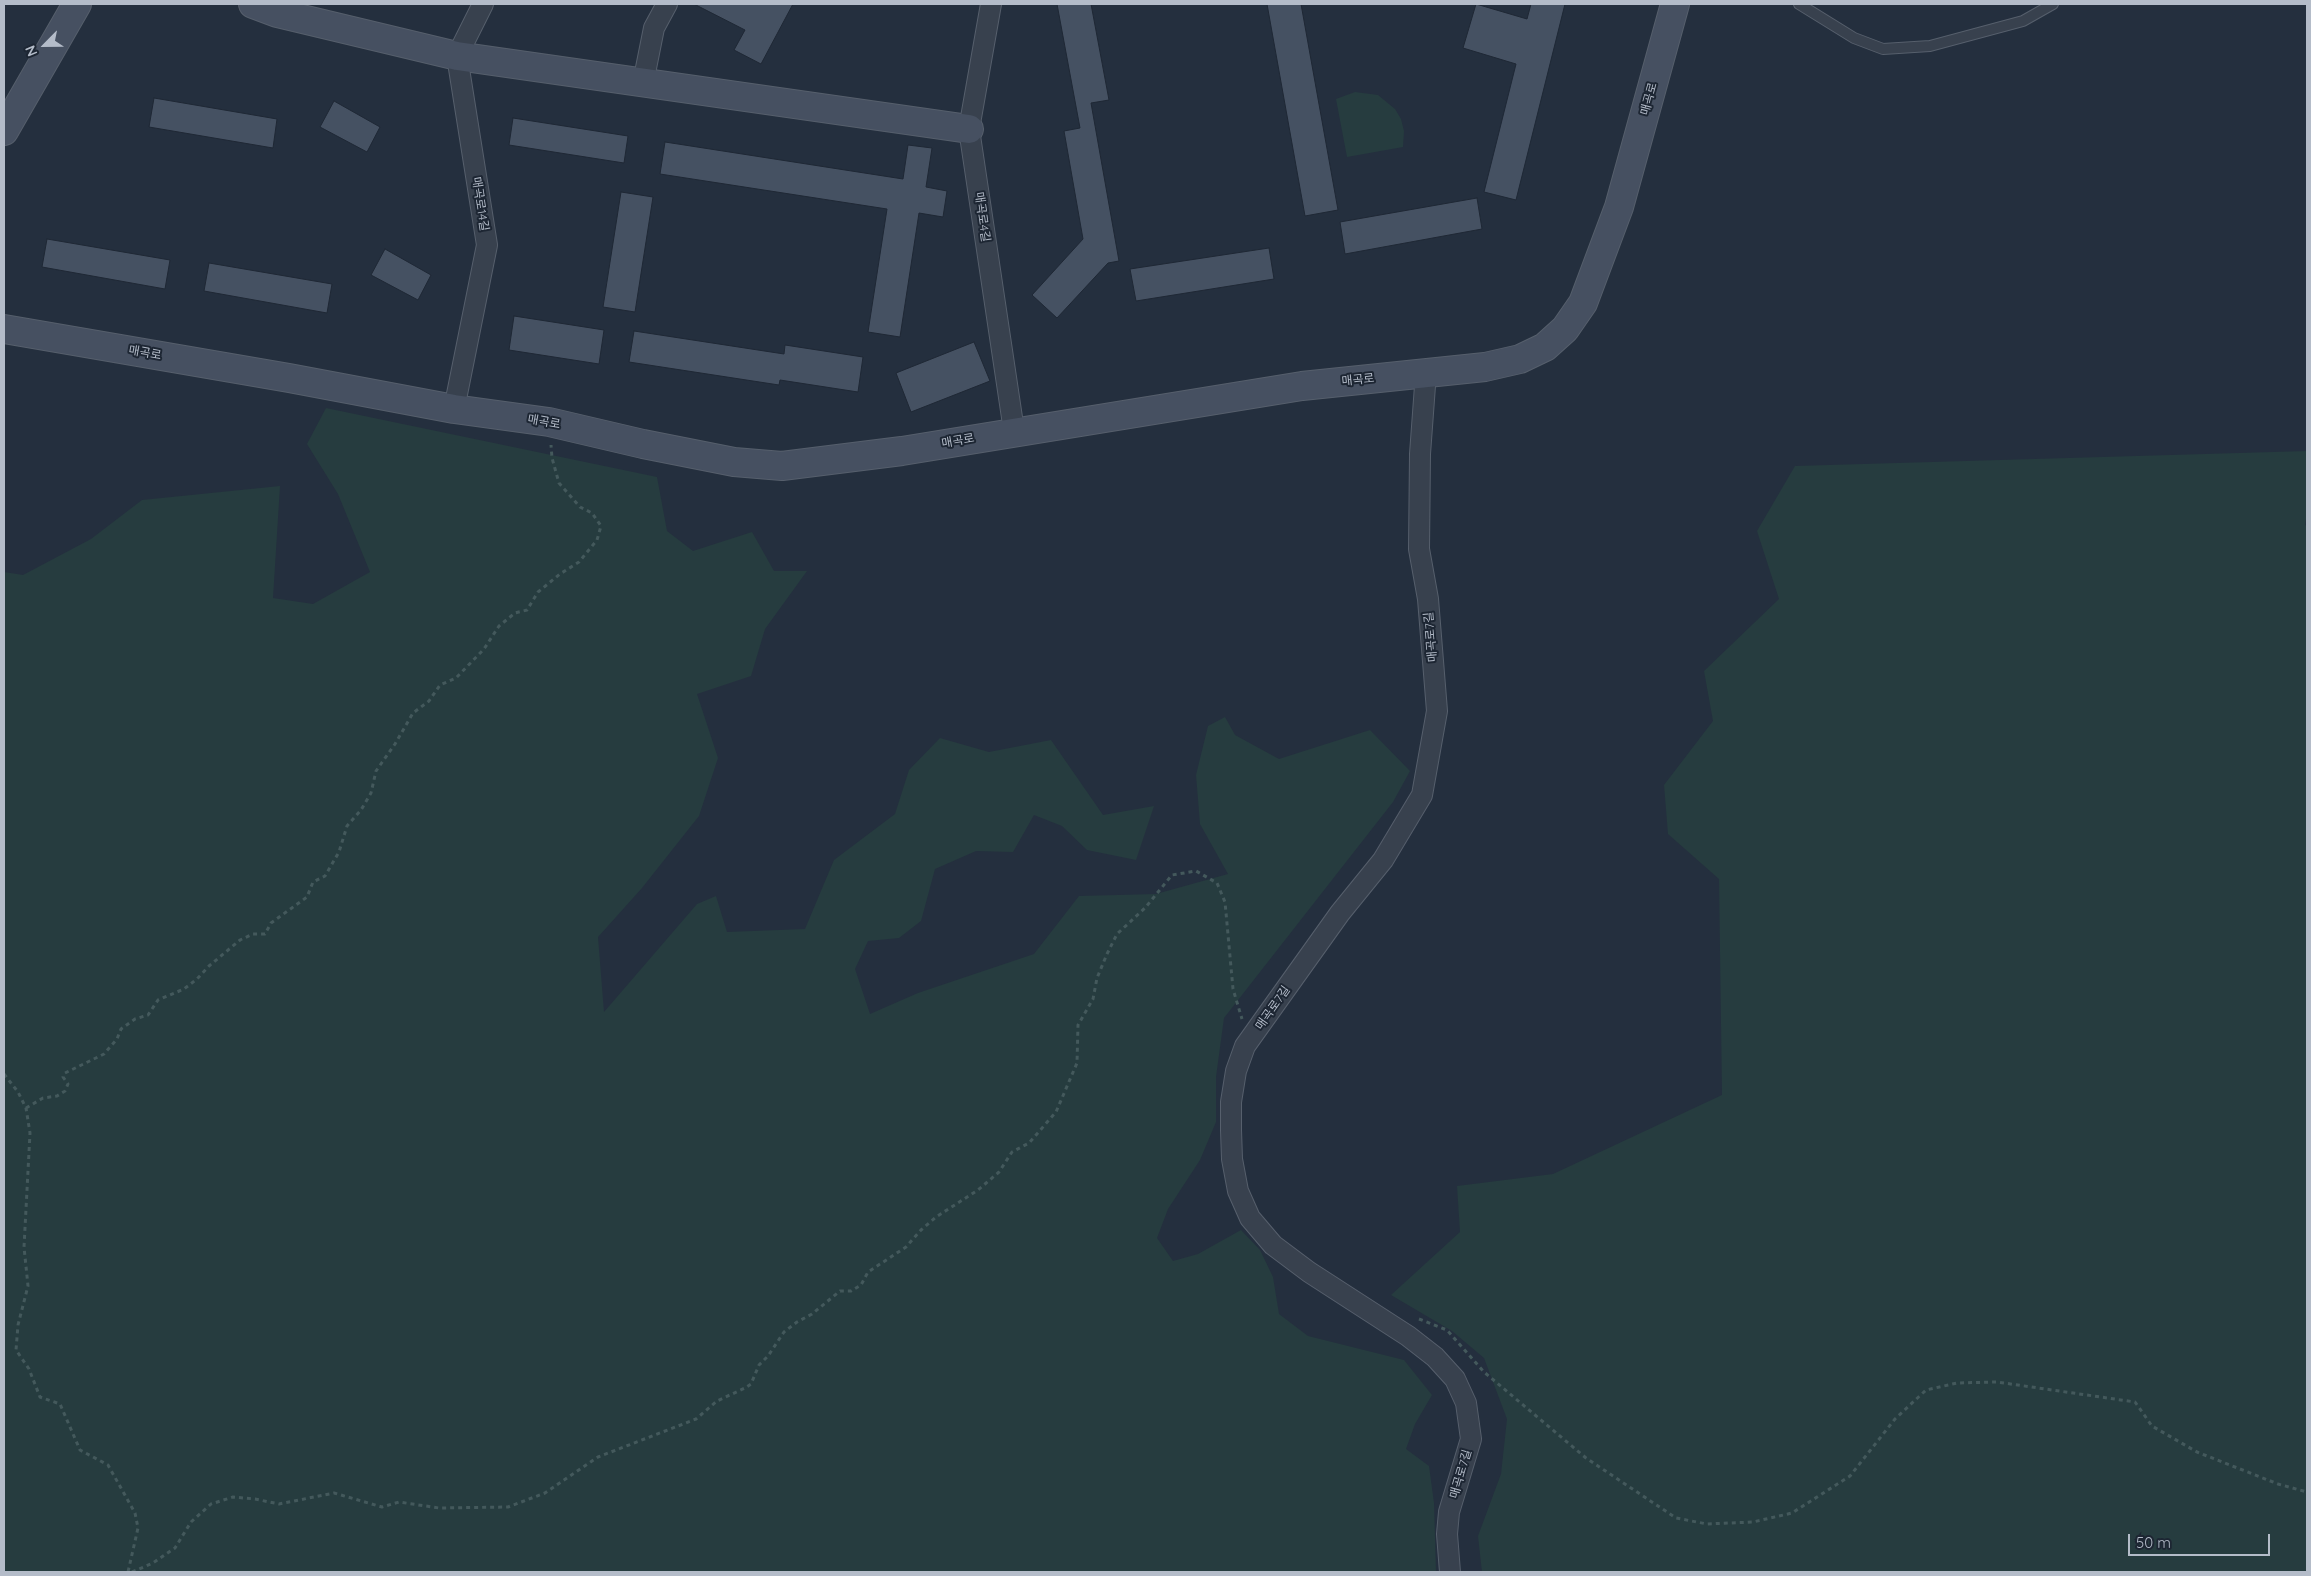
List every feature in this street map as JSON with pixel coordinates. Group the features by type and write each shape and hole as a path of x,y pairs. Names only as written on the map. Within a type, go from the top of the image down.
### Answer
{"street":[{"path":"4,131 77,4"},
{"path":"252,4 277,13 457,56 969,129"},
{"path":"457,56 483,4"},
{"path":"643,83 654,28 667,4"},
{"name":"매곡로4길","path":"991,4 969,129 1014,431"},
{"name":"매곡로","path":"4,329 279,376 454,409 549,422 643,444 734,462 782,466 902,451 1014,431 1302,386 1485,367 1520,359 1545,347 1565,329 1583,303 1619,207 1675,4"},
{"name":"매곡로14길","path":"454,409 487,245 457,56"},
{"name":"매곡로7길","path":"1426,372 1420,454 1419,549 1428,599 1437,711 1422,796 1383,860 1340,913 1249,1041 1236,1071 1231,1102 1232,1159 1238,1190 1250,1218 1273,1245 1309,1272 1408,1336 1435,1357 1455,1379 1466,1403 1471,1439 1449,1512 1447,1534 1450,1572"}],"lane":[{"path":"1799,4 1854,38 1883,49 1930,46 2024,20 2053,4"}],"path":[{"path":"26,1108 43,1098 57,1096 65,1091 68,1084 63,1077 65,1073 104,1054 117,1038 120,1029 135,1019 148,1015 158,1000 184,989 240,940 253,934 265,934 271,923 307,896 313,882 325,876 340,852 347,826 361,810 371,793 376,771 413,713 429,701 440,685 456,678 484,649 500,626 514,613 527,610 538,592 560,574 579,562 596,540 600,526 592,513 580,507 559,483 552,458 549,422"},
{"path":"132,1572 152,1563 175,1548 191,1522 211,1504 233,1497 279,1504 334,1493 382,1507 399,1502 439,1508 508,1507 545,1493 598,1457 696,1419 717,1401 751,1384 759,1366 784,1332 812,1314 840,1291 851,1291 861,1285 868,1272 906,1247 928,1223 978,1190 999,1172 1012,1152 1029,1143 1056,1112 1078,1063 1078,1025 1092,999 1097,978 1107,954 1117,934 1145,908 1172,875 1196,871 1217,883 1225,902 1233,990 1249,1041"},
{"path":"4,1074 18,1092 26,1108 30,1133 24,1247 28,1286 18,1325 16,1350 29,1369 40,1397 60,1404 80,1450 108,1465 135,1512 138,1528 128,1572"},
{"path":"1412,1316 1447,1330 1484,1372 1564,1440 1586,1458 1676,1518 1707,1524 1753,1522 1792,1513 1850,1476 1895,1419 1926,1390 1956,1383 1997,1382 2135,1402 2152,1426 2197,1452 2278,1484 2307,1492"}],"green space":[{"path":"1355,92 1378,95 1395,109 1401,119 1404,131 1403,147 1347,157 1336,99"},
{"path":"326,408 657,477 667,531 693,551 752,532 774,571 807,571 765,629 751,676 697,694 718,758 699,816 642,888 598,937 604,1012 697,904 716,896 727,932 805,929 834,860 895,814 909,770 940,738 989,752 1051,740 1103,815 1154,806 1136,860 1087,850 1062,826 1034,815 1013,852 976,851 935,869 921,921 899,938 868,941 855,969 870,1014 918,993 1034,954 1079,896 1156,894 1228,874 1200,824 1196,775 1208,726 1225,717 1235,735 1279,759 1370,730 1410,771 1393,802 1224,1018 1216,1077 1216,1122 1200,1160 1168,1209 1157,1238 1173,1261 1198,1254 1241,1230 1260,1250 1273,1277 1279,1314 1308,1336 1404,1360 1432,1395 1415,1424 1406,1449 1429,1466 1434,1503 1436,1572 4,1572 4,572 23,575 91,539 142,500 280,486 273,598 313,604 370,572 338,494 307,444"},
{"path":"2307,451 2307,513 2305,525 2307,526 2307,1572 1482,1572 1478,1536 1501,1474 1507,1419 1484,1358 1452,1331 1391,1295 1460,1232 1457,1186 1553,1174 1722,1095 1719,879 1668,834 1664,785 1713,721 1704,671 1779,599 1757,531 1795,466"}],"building":[{"path":"694,4 793,4 761,64 734,50 745,30"},
{"path":"1057,4 1091,4 1109,100 1091,103 1119,261 1108,263 1057,318 1032,295 1083,239 1064,131 1080,128"},
{"path":"1267,4 1301,4 1338,210 1305,216"},
{"path":"1476,4 1527,19 1531,4 1565,4 1516,200 1484,192 1516,64 1463,48"},
{"path":"154,98 277,119 273,148 149,127"},
{"path":"334,101 380,127 367,152 320,127"},
{"path":"513,118 628,136 624,163 509,145"},
{"path":"665,142 903,179 908,145 932,148 926,187 947,191 943,217 919,213 900,337 868,332 887,209 660,174"},
{"path":"621,192 653,197 635,312 603,307"},
{"path":"1477,198 1482,229 1345,254 1340,222"},
{"path":"47,239 170,260 165,289 42,267"},
{"path":"1269,248 1274,279 1136,301 1130,269"},
{"path":"385,249 431,275 418,300 371,275"},
{"path":"209,263 332,284 327,313 204,291"},
{"path":"514,316 604,330 599,364 509,350"},
{"path":"634,331 784,354 785,345 863,357 858,392 780,380 779,385 629,362"},
{"path":"974,342 990,381 911,412 896,373"}]}
